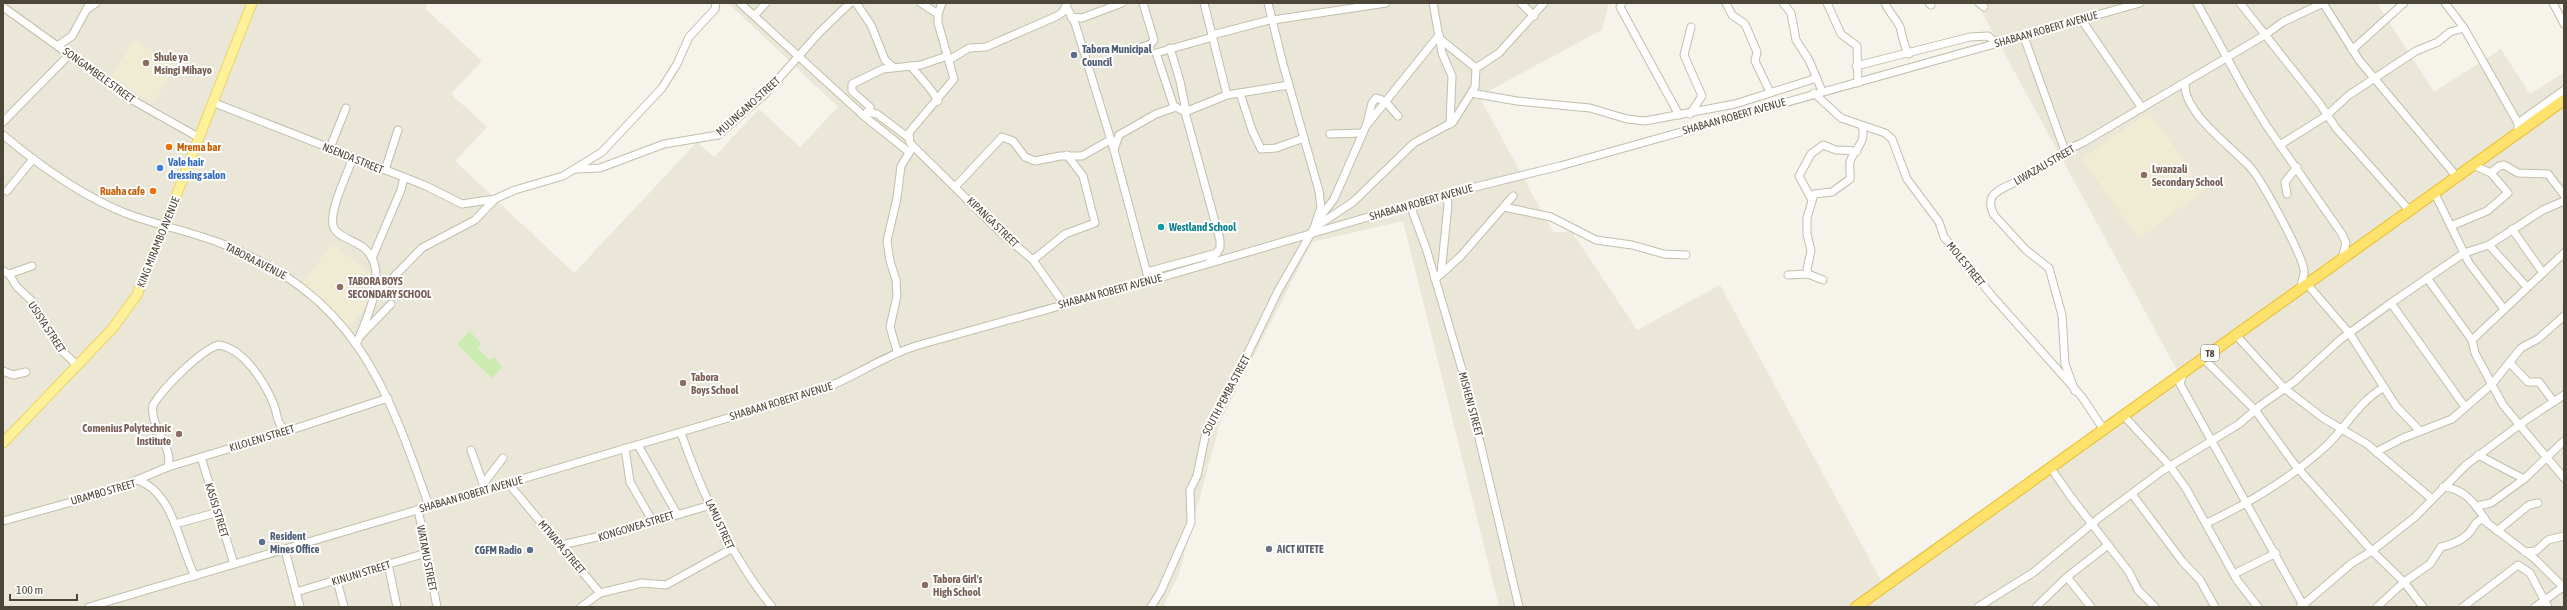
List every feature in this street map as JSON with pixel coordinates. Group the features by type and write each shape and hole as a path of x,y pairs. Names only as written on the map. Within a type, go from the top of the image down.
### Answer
{"highway":[{"name":"T8","path":"1856,607 2050,467 2124,416 2236,334 2304,287 2409,210 2435,194 2518,128 2564,100"}],"main road":[{"name":"KING MIRAMBO AVENUE","path":"3,443 126,312 151,264 198,137 252,3"}],"street":[{"path":"3,122 69,53 70,39 88,6 96,3"},
{"name":"MUUNGANO STREET","path":"356,345 375,296 422,248 475,220 495,199 515,190 559,178 576,169 606,149 662,88 677,64 689,37 716,6 722,3"},
{"path":"740,3 798,58 860,112 911,150 901,166 897,198 887,241 896,280 897,296 890,327 897,351"},
{"path":"754,15 766,3"},
{"name":"MUUNGANO STREET","path":"576,169 600,168 664,144 718,135 765,94 819,33 850,3"},
{"path":"856,3 872,25 885,60 893,67"},
{"path":"921,3 938,14"},
{"path":"860,112 871,112 909,138 912,129 938,101 954,79 942,41 938,14 942,3"},
{"path":"1071,17 1082,18 1122,3"},
{"path":"1139,48 1151,44 1154,40 1143,3"},
{"path":"1204,3 1227,94"},
{"path":"1268,3 1321,201 1313,228"},
{"path":"1174,108 1156,54 1159,51 1273,19 1344,6 1386,3"},
{"path":"1433,3 1443,59 1452,76 1450,124"},
{"path":"1521,3 1534,16"},
{"path":"1476,68 1499,53 1534,16 1544,3"},
{"path":"1622,3 1620,7 1628,23 1679,115"},
{"path":"1726,3 1732,15 1745,24 1756,52 1755,61 1770,92"},
{"path":"1827,3 1841,34 1857,46 1856,66 1858,83"},
{"path":"1885,3 1890,15 1900,28 1902,43 1908,54"},
{"name":"SHABAAN ROBERT AVENUE","path":"89,607 285,550 429,506 484,487 508,483 681,433 837,384 897,351 1149,281 1209,263 1313,228 1410,205 1447,194 1560,166 1814,93 1858,83 2140,3"},
{"path":"2197,3 2244,89 2280,145 2297,167 2345,240 2342,259"},
{"path":"2240,3 2320,104 2326,116 2409,210"},
{"path":"2323,3 2352,50 2374,79 2457,177"},
{"name":"LIWAZALI STREET","path":"2075,391 2064,364 2062,315 2049,268 2024,248 1993,213 1990,203 1998,191 2033,174 2065,151 2265,36 2282,22 2323,3"},
{"path":"2352,50 2394,6 2404,3"},
{"path":"2445,3 2464,28 2518,128 2564,90"},
{"path":"2553,3 2564,24"},
{"path":"1787,5 1792,18 1796,40 1817,78 1822,91"},
{"path":"871,112 870,107 855,94 851,86 857,80 883,69 921,65 948,58 969,48 982,48 1001,42 1020,30 1057,16 1067,6 1114,150 1149,281"},
{"name":"SONGAMBELE STREET","path":"3,7 134,101 198,137"},
{"path":"2081,19 2142,108"},
{"path":"1690,114 1702,96 1684,54 1691,27"},
{"path":"2280,145 2326,116 2346,97 2416,51 2438,42 2450,32 2464,28"},
{"path":"1856,66 1970,37 1988,36 1997,43"},
{"path":"1313,228 1353,202 1414,143 1450,124 1471,93 1476,81 1476,68 1440,37"},
{"path":"1313,228 1334,200 1366,126 1385,101 1440,37"},
{"path":"2024,37 2065,151"},
{"path":"58,45 70,39"},
{"path":"1170,48 1180,81 1185,112 1220,240 1217,252 1209,263"},
{"path":"883,69 885,60"},
{"path":"911,66 920,79 932,90 938,101"},
{"path":"1471,93 1517,101 1590,108 1638,122 1690,114 1735,104 1817,78"},
{"path":"2185,83 2186,93 2204,124 2254,171 2282,224 2291,234 2304,270 2304,287 2350,334 2383,388 2402,413 2420,431"},
{"path":"1114,150 1120,134 1156,114 1174,108 1185,112 1227,94 1289,85"},
{"path":"1240,92 1252,130 1261,149 1276,148 1304,138"},
{"name":"MOLE STREET","path":"1814,93 1841,118 1884,133 1892,139 1907,179 1939,222 1944,237 2075,391 2104,430"},
{"path":"1385,101 1398,116"},
{"name":"NSENDA STREET","path":"212,102 404,177 462,204 495,199"},
{"path":"330,148 346,108"},
{"path":"1808,274 1807,269 1811,251 1807,234 1808,218 1812,200 1816,193 1832,192 1849,180 1850,163 1864,138 1862,126"},
{"path":"386,170 398,130"},
{"path":"1330,134 1362,133"},
{"path":"3,146 6,137"},
{"name":"TABORA AVENUE","path":"6,137 33,159 99,202 165,227 219,242 283,273 326,308 356,345 388,398 403,430 429,506"},
{"path":"956,186 1002,137 1013,141 1025,157 1031,160 1067,155 1086,155 1110,140"},
{"name":"KIPANGA STREET","path":"909,138 911,150 956,186 1001,232 1033,260 1064,304"},
{"path":"1812,200 1811,194 1799,176 1814,151 1823,144 1836,150 1858,151"},
{"path":"1033,260 1065,234 1095,223 1083,176 1067,155"},
{"path":"353,158 335,207 332,222 337,232 364,248 372,258 401,190 404,177"},
{"path":"7,191 33,159"},
{"path":"2451,226 2487,211 2506,196 2507,190 2490,173 2473,165"},
{"path":"2490,173 2499,166 2504,165 2518,173 2548,174 2564,195"},
{"path":"2287,194 2286,182 2297,167"},
{"path":"1438,277 1448,205 1447,194"},
{"path":"2435,194 2464,253 2504,309"},
{"path":"1438,277 1460,257 1512,196"},
{"path":"1978,607 2034,572 2092,523 2170,466 2239,424 2350,334 2391,303 2464,253 2488,245 2548,208 2564,201"},
{"name":"MISHENI STREET","path":"1410,205 1438,277 1479,435 1519,607"},
{"path":"1504,207 1551,217 1596,240 1632,245 1664,254 1686,255"},
{"name":"SOUTH PEMBA STREET","path":"1151,607 1161,591 1191,523 1190,490 1198,473 1206,432 1231,388 1278,291 1313,228"},
{"path":"2512,229 2543,273"},
{"path":"2488,245 2527,287"},
{"path":"1147,272 1217,252"},
{"path":"2472,340 2564,254"},
{"name":"MUUNGANO STREET","path":"372,258 375,296"},
{"path":"6,272 32,266"},
{"name":"USISYA STREET","path":"6,272 17,287 33,304 61,350 77,365"},
{"path":"1788,275 1808,274 1823,280"},
{"path":"2428,278 2472,340 2496,395 2519,425 2547,456 2564,478"},
{"path":"2391,303 2465,407"},
{"path":"360,336 391,304"},
{"path":"2376,452 2420,431 2447,422 2492,384 2521,348 2538,339 2564,316"},
{"path":"2236,334 2284,388 2323,418 2342,428 2376,452 2432,498"},
{"path":"168,467 169,456 153,417 153,405 188,367 206,351 218,345 232,349 254,372 274,405 278,422 288,431"},
{"path":"2203,358 2255,410 2299,468 2372,551 2404,582 2424,607"},
{"path":"2510,363 2528,382 2539,382 2554,402"},
{"path":"3,371 13,375 26,372"},
{"path":"2185,371 2180,384 2248,502 2303,606 2352,563 2372,551 2415,517 2443,487 2478,455 2564,395"},
{"path":"2207,523 2248,502 2299,468 2326,446 2362,405 2383,388"},
{"name":"KILOLENI STREET","path":"137,480 178,463 288,431 388,398"},
{"path":"2124,416 2170,466 2207,523 2234,574 2258,607"},
{"path":"271,436 278,422"},
{"name":"LAMU STREET","path":"681,433 731,549 747,575 772,607"},
{"path":"2477,506 2491,503 2524,479 2564,441"},
{"path":"638,445 677,514"},
{"path":"625,448 630,482 652,522"},
{"path":"471,450 484,487"},
{"path":"2478,455 2524,479"},
{"path":"169,456 178,463"},
{"name":"KASISI STREET","path":"201,457 234,564"},
{"path":"484,487 503,458"},
{"path":"2050,467 2129,572 2138,590 2155,607"},
{"name":"URAMBO STREET","path":"3,521 97,495 137,480 150,486 160,495 175,524 195,576"},
{"name":"MTWAPA STREET","path":"508,483 600,593"},
{"path":"2443,487 2455,488 2477,506 2487,522 2497,531 2525,552 2564,586 2535,607"},
{"path":"2132,494 2182,561 2200,580 2215,607"},
{"path":"2497,531 2528,505 2538,502"},
{"name":"KONGOWEA STREET","path":"561,545 600,537 711,505"},
{"name":"WATAMU STREET","path":"418,509 437,607"},
{"path":"175,524 219,512"},
{"path":"2377,607 2404,582 2430,564 2441,548 2450,547 2467,536 2473,525 2480,520 2487,522"},
{"path":"2525,552 2536,551 2548,540 2564,536"},
{"path":"2036,607 2067,577 2108,545"},
{"path":"581,607 600,593 642,583 666,585 731,549"},
{"path":"285,550 300,607"},
{"name":"KINUNI STREET","path":"296,592 337,581 426,553"},
{"path":"2234,574 2276,553"},
{"path":"388,564 397,607"},
{"path":"2463,607 2518,565 2530,573 2548,607"},
{"path":"2067,577 2091,607"},
{"path":"337,581 344,607"}],"shaded area":[{"path":"3,3 429,3 425,8 482,61 451,94 487,127 455,161 574,273 697,142 714,157 759,109 800,147 838,107 728,3 1609,3 1602,30 1479,96 1553,232 1572,232 1637,330 1720,285 1881,580 2178,372 1977,3 2377,3 2434,92 2501,49 2530,94 2564,72 2564,607 1499,607 1403,221 1312,242 1221,420 1179,574 1163,607 3,607"},
{"path":"134,40 176,65 153,103 111,77"},
{"name":"Lwanzali Secondary School","path":"2149,112 2205,190 2139,238 2082,159"},
{"name":"TABORA BOYS SECONDARY SCHOOL","path":"333,244 384,284 347,330 297,289"}],"green space":[{"path":"470,331 481,344 478,348 489,360 494,357 502,367 492,378 457,344"}],"place":[{"name":"Tabora Municipal Council","path":"1074,55"},
{"name":"Shule ya Msingi Mihayo","path":"146,63"},
{"name":"Mrema bar","path":"169,147"},
{"name":"Vale hair dressing salon","path":"160,168"},
{"name":"Lwanzali Secondary School","path":"2144,175"},
{"name":"Ruaha cafe","path":"153,191"},
{"name":"Westland School","path":"1161,227"},
{"name":"TABORA BOYS SECONDARY SCHOOL","path":"340,287"},
{"name":"Tabora Boys School","path":"683,383"},
{"name":"Comenius Polytechnic Institute","path":"179,434"},
{"name":"Resident Mines Office","path":"262,542"},
{"name":"AICT KITETE","path":"1269,549"},
{"name":"CGFM Radio","path":"530,550"},
{"name":"Tabora Girl's High School","path":"925,585"}]}
